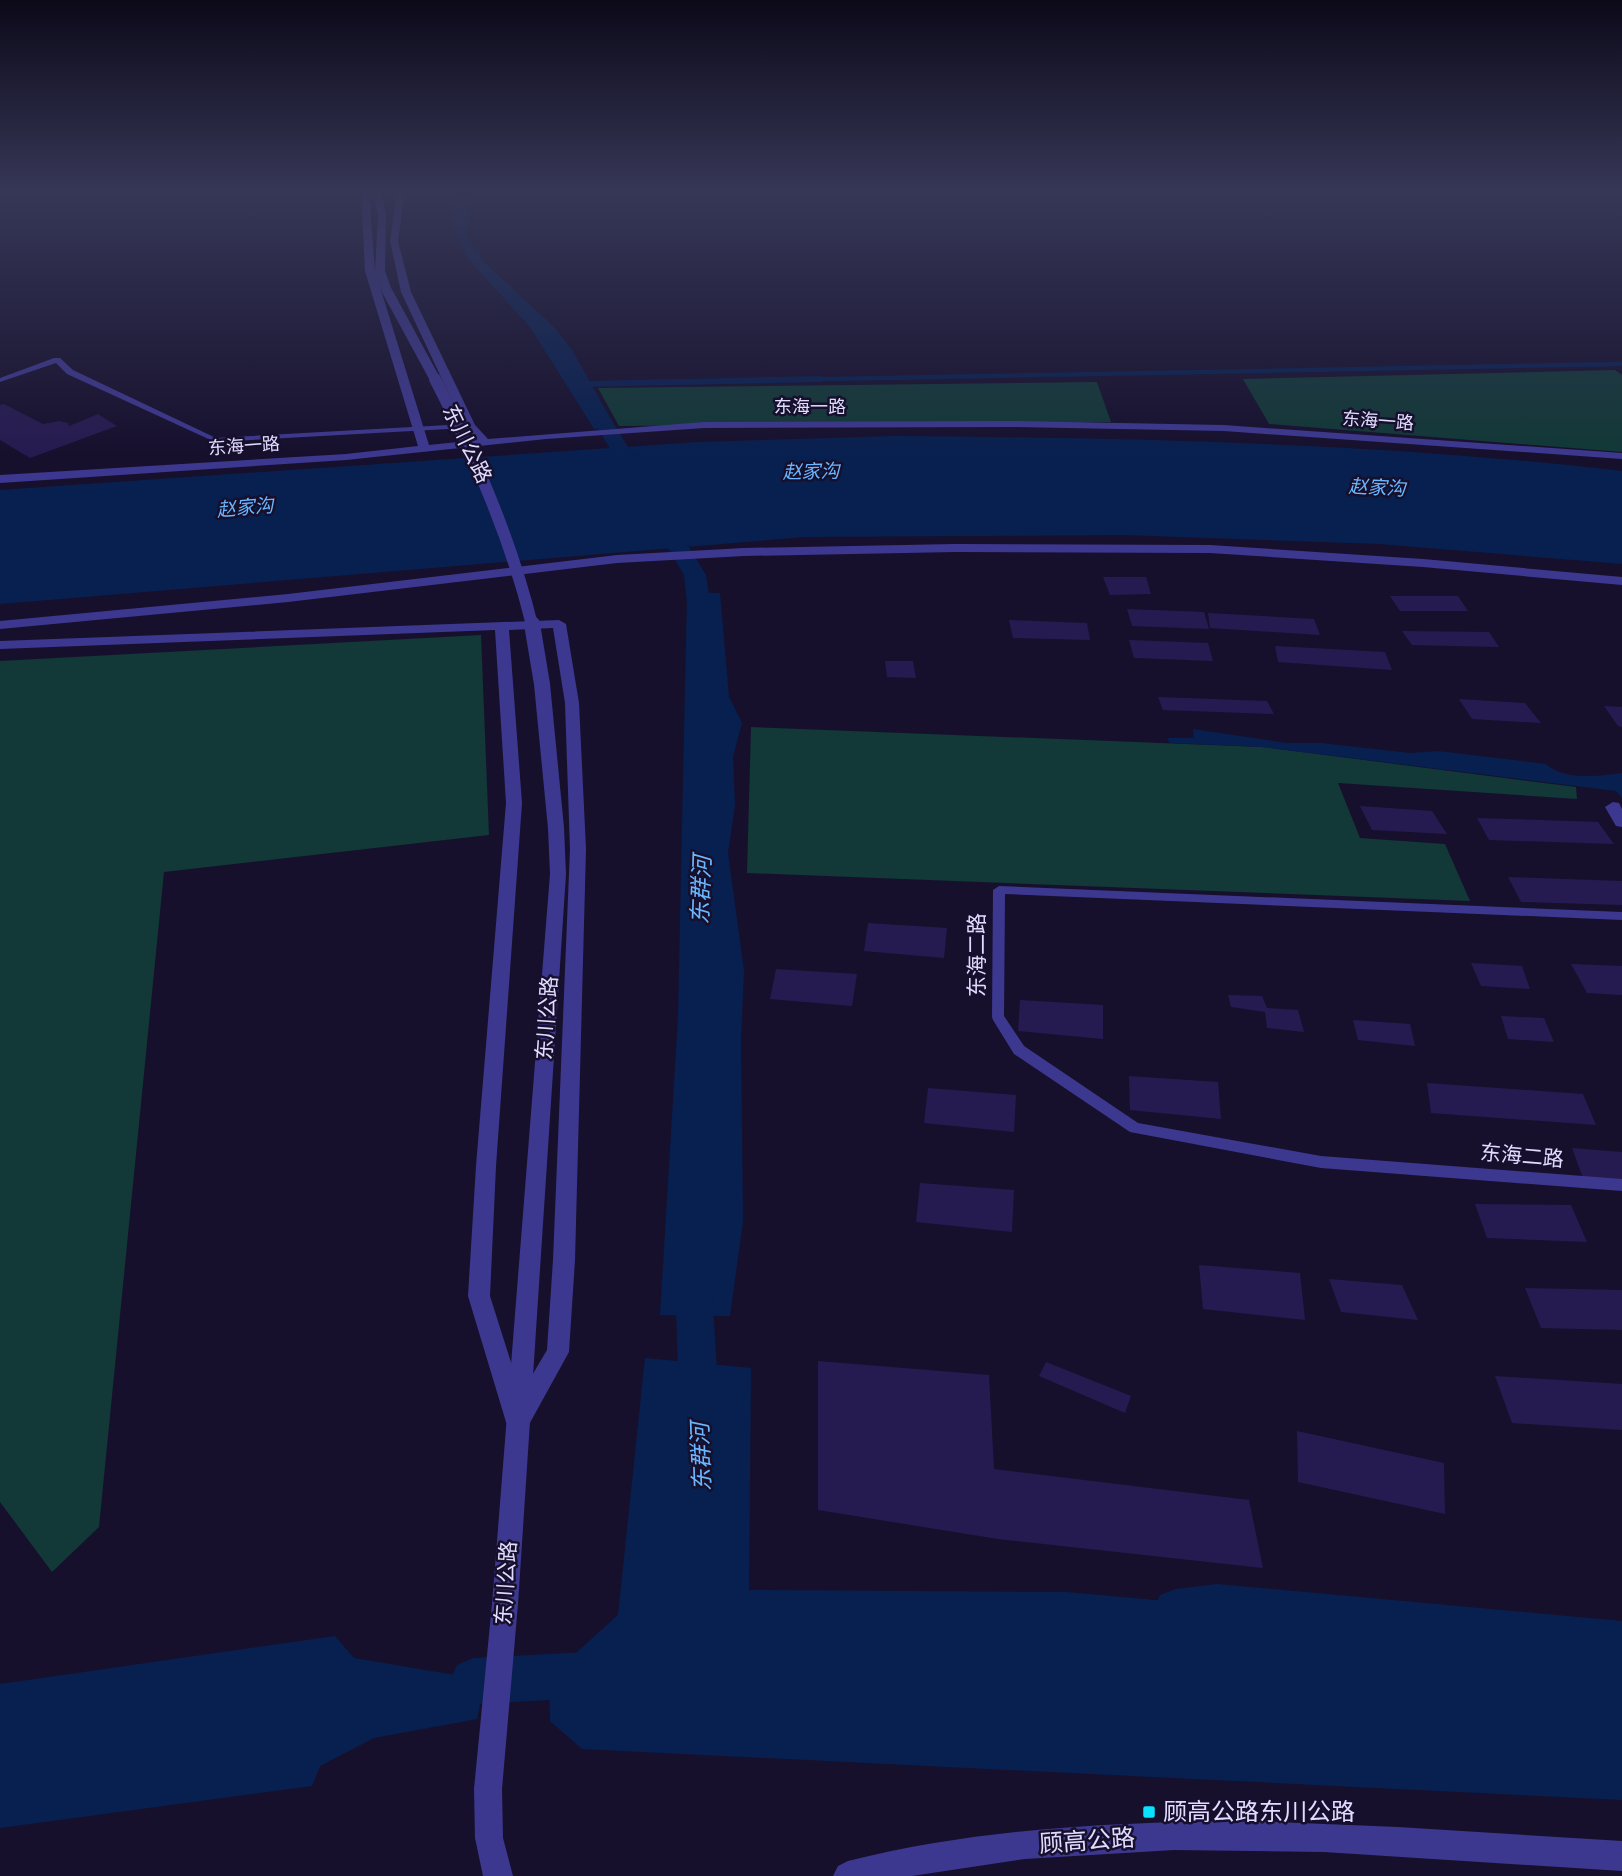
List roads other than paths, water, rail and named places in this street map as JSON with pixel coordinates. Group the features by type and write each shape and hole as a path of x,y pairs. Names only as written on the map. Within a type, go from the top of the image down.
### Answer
{"street":[{"path":"372,279 425,449"},
{"name":"东川公路","path":"383,279 484,477 516,563 535,639 556,828 558,874 505,1604 488,1789 489,1838 498,1876"},
{"path":"402,279 405,292 470,426 487,444"},
{"name":"东海一路","path":"0,479 425,449 547,436 704,425 1013,424 1224,428 1622,456"},
{"path":"0,625 288,598 617,559 744,552 955,548 1210,550 1423,563 1622,581"},
{"path":"0,645 559,624 572,704 578,849 565,1260 558,1352 518,1422"},
{"path":"502,626 514,803 486,1166 479,1296 518,1422"},
{"path":"1613,807 1622,822"},
{"name":"顾高公路","path":"848,1876 884,1866 969,1852 1080,1840 1162,1836 1252,1835 1377,1840 1622,1856"}],"lane":[{"path":"0,380 57,360 70,372 215,440 470,426"},
{"name":"东海二路","path":"1622,916 999,890 998,1017 1019,1051 1135,1128 1321,1162 1622,1185"}],"water":[{"path":"486,279 502,279 555,328 572,350 616,428 594,429 530,327"},
{"name":"赵家沟","path":"894,436 1076,438 1350,448 1622,471 1622,564 1379,544 1125,535 805,537 0,604 0,490 697,442"},
{"path":"687,592 720,593 729,697 742,723 733,757 735,805 728,853 744,971 741,1040 743,1221 730,1316 660,1315 678,1017"},
{"path":"1193,729 1287,743 1321,743 1410,753 1438,751 1546,764 1572,775 1622,773 1622,798 1616,791 1262,747 1170,743 1167,738 1194,738"},
{"path":"645,1358 751,1368 749,1590 1067,1592 1622,1643 1622,1800 582,1749 550,1721 549,1677 618,1615"},
{"path":"335,1636 354,1658 485,1680 477,1719 374,1738 320,1766 312,1786 0,1828 0,1684"}],"waterway":[{"path":"729,381 1622,364"},
{"path":"580,384 820,379"},
{"name":"东群河","path":"591,401 695,575 702,630"},
{"name":"东群河","path":"693,1274 699,1403"},
{"path":"1176,1611 1217,1606 1622,1643"},
{"path":"473,1681 588,1675"}],"place":[{"name":"顾高公路东川公路","path":"1149,1812"}]}
